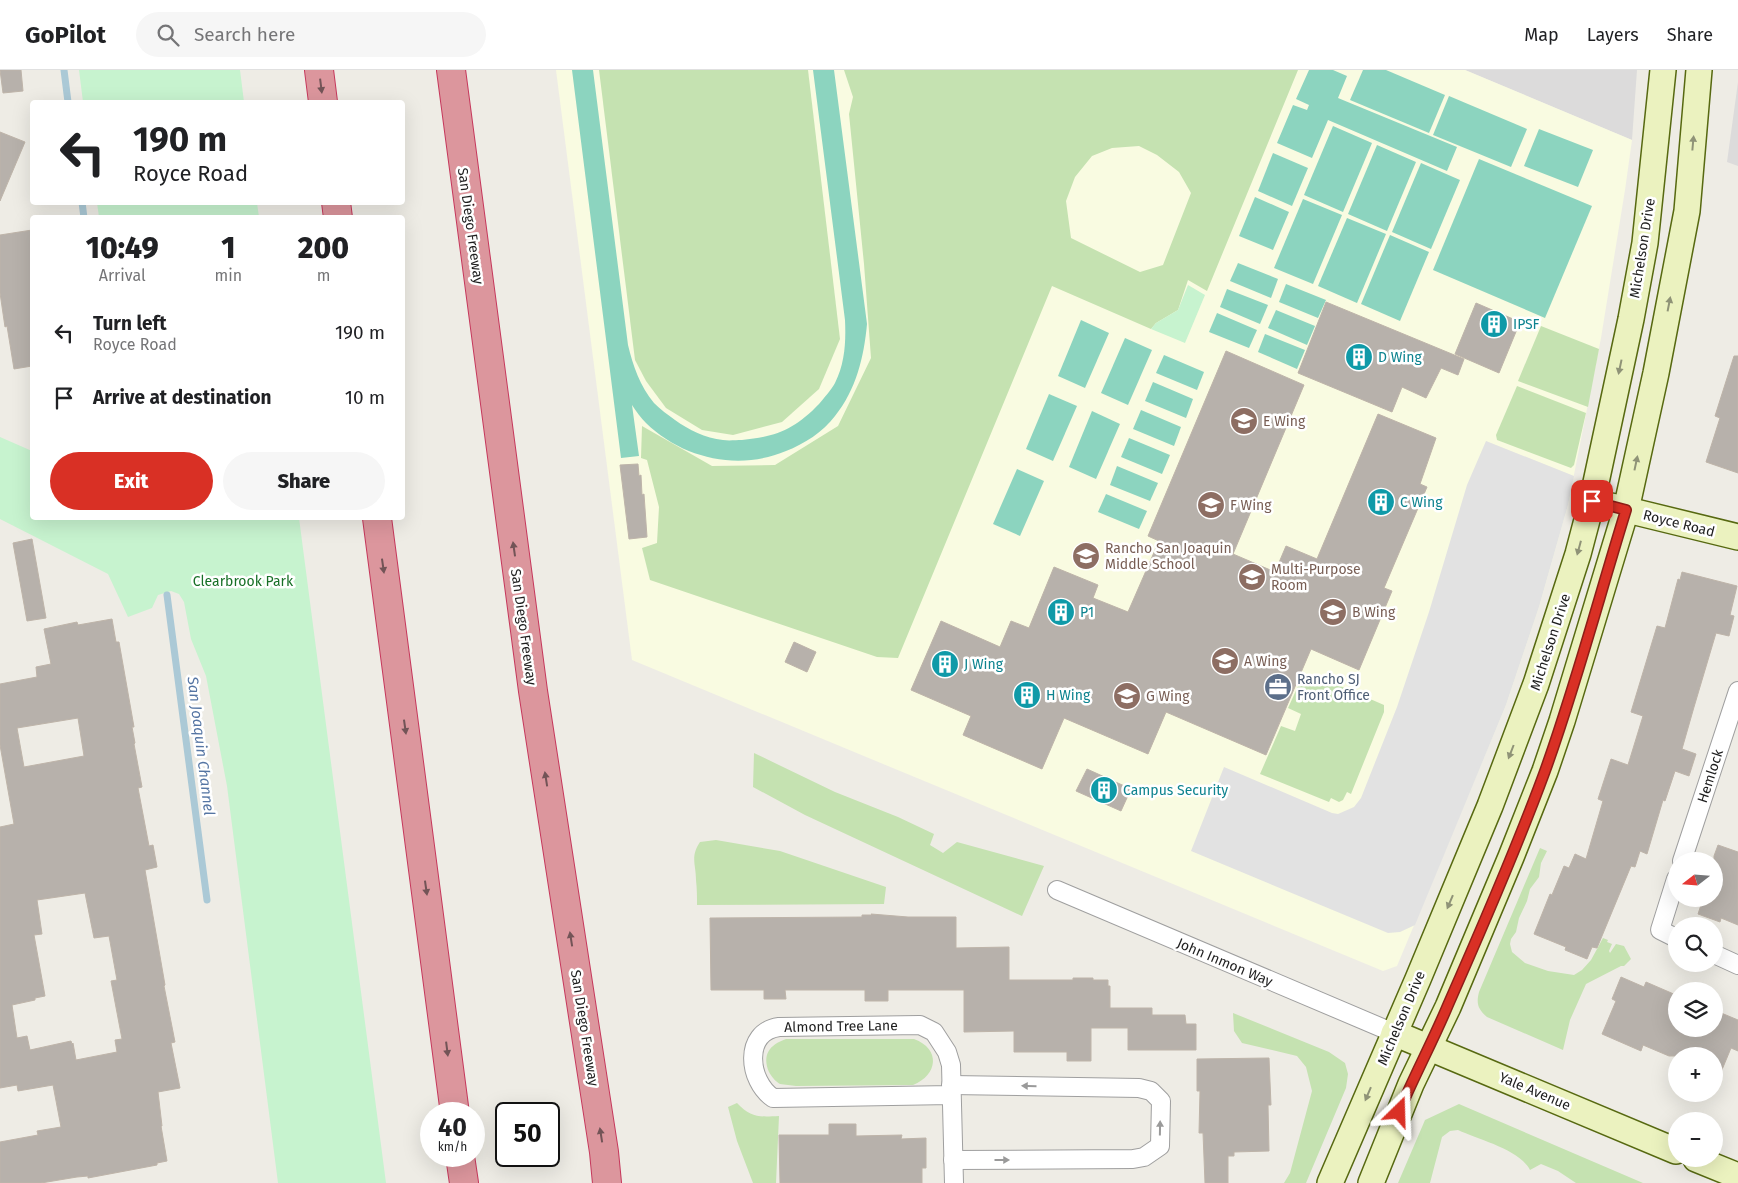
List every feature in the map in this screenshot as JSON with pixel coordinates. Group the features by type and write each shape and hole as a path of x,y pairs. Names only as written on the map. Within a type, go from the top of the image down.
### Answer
{"highway":[{"path":"319,70 323,100"},
{"name":"San Diego Freeway","path":"450,70 532,691 608,1183"},
{"path":"377,520 453,1102"},
{"path":"462,1167 464,1183"}],"main road":[{"name":"Michelson Drive","path":"1330,1183 1490,806 1536,684 1578,554 1592,501 1631,319 1645,243 1663,70"},
{"path":"1371,1183 1411,1084 1448,1007 1545,771 1626,510 1656,373 1687,210 1699,70"},
{"name":"Royce Road","path":"1592,501 1738,538"},
{"name":"Yale Avenue","path":"1394,1033 1668,1147"},
{"path":"1716,1167 1738,1176"}],"street":[{"name":"Hemlock","path":"1685,852 1738,691"},
{"name":"John Inmon Way","path":"1057,890 1394,1033"},
{"path":"1668,905 1660,930 1668,934"},
{"path":"1723,958 1738,965"},
{"name":"Almond Tree Lane","path":"953,1160 1133,1159 1144,1157 1160,1146 1161,1101 1151,1091 1139,1088 951,1090 773,1098 759,1086 754,1071 754,1046 760,1036 769,1028 779,1027 920,1025 934,1032 947,1052 952,1065 951,1090 953,1160 954,1183"}],"shaded area":[{"name":"Rancho San Joaquin Middle School","path":"556,70 1465,70 1632,140 1601,338 1568,505 1539,607 1506,705 1397,966 1383,971 632,660"},
{"path":"1465,70 1637,70 1632,140"},
{"path":"1738,82 1738,166 1727,162"},
{"path":"1486,441 1574,476 1568,505 1539,607 1506,705 1415,925 1400,932 1388,933 1191,851 1224,767 1332,813 1338,814 1354,807 1361,798 1397,707 1429,612 1467,485"}],"green space":[{"path":"79,70 240,70 244,100 83,100"},
{"path":"572,70 593,70 628,345 638,376 654,403 675,420 692,430 716,439 742,440 775,434 802,420 819,404 835,383 843,360 845,320 813,70 834,70 867,324 864,349 858,373 842,406 830,422 800,445 768,457 750,460 712,458 694,453 661,435 644,421 632,405 639,456 621,458"},
{"path":"599,70 808,70 840,339 819,389 782,422 733,435 702,430 666,408 646,381 635,360"},
{"path":"844,70 1298,70 1207,291 1188,280 1178,310 1156,323 1151,329 1052,286 898,658 877,657 650,580 642,548 657,543 659,507 647,460 641,458 642,426 712,466 775,465 838,426 871,358 849,114 853,97","holes":["1139,146 1157,155 1179,172 1191,193 1163,265 1140,272 1071,238 1066,201 1075,177 1092,156 1112,148"]},
{"path":"1309,70 1333,70 1347,76 1338,98 1457,147 1447,171 1328,120 1312,158 1277,143 1293,105 1307,110 1309,105 1296,99"},
{"path":"1363,70 1386,70 1445,95 1429,133 1350,100"},
{"path":"1449,96 1527,129 1511,167 1433,135"},
{"path":"1333,126 1372,143 1343,212 1304,195"},
{"path":"1539,129 1593,150 1578,187 1524,166"},
{"path":"1377,145 1416,162 1387,231 1348,214"},
{"path":"1273,153 1308,168 1292,206 1258,191"},
{"path":"1479,159 1592,206 1545,318 1433,270"},
{"path":"1421,163 1460,180 1431,249 1392,232"},
{"path":"1255,197 1289,212 1273,250 1239,236"},
{"path":"1303,199 1342,215 1313,284 1274,268"},
{"path":"97,205 257,205 259,215 99,215"},
{"path":"1347,218 1386,234 1357,303 1318,286"},
{"path":"1390,235 1429,252 1400,321 1361,304"},
{"path":"1238,263 1278,279 1271,298 1230,281"},
{"path":"1286,284 1326,300 1318,318 1279,302"},
{"path":"1188,285 1205,295 1185,343 1151,329 1156,323 1178,310"},
{"path":"1227,289 1268,305 1260,324 1220,307"},
{"path":"1276,310 1315,326 1307,345 1268,328"},
{"path":"1217,313 1257,330 1249,348 1209,332"},
{"path":"1081,320 1109,333 1085,388 1058,376"},
{"path":"1541,326 1599,349 1588,407 1518,381"},
{"path":"1265,334 1305,350 1297,369 1258,352"},
{"path":"1125,338 1152,350 1128,405 1101,393"},
{"path":"1164,355 1204,372 1197,390 1156,373"},
{"path":"1153,382 1193,399 1186,418 1145,401"},
{"path":"1517,386 1586,413 1574,465 1571,468 1497,440 1496,435"},
{"path":"1049,394 1077,406 1053,461 1026,449"},
{"path":"1141,410 1181,427 1174,446 1133,429"},
{"path":"1092,411 1120,424 1096,479 1069,467"},
{"name":"Clearbrook Park","path":"0,437 30,450 30,520 299,520 386,1183 278,1183 227,786 206,676 191,639 184,602 179,594 171,591 158,595 152,608 128,617 108,574 0,519"},
{"path":"1129,438 1170,455 1162,474 1121,457"},
{"path":"1117,466 1158,483 1150,501 1110,485"},
{"path":"1017,469 1044,481 1020,536 993,524"},
{"path":"1106,494 1147,511 1139,529 1098,512"},
{"path":"1317,676 1384,705 1384,712 1351,794 1347,792 1343,800 1339,802 1331,798 1329,802 1260,774 1281,726 1295,731 1301,714 1288,708 1299,684"},
{"path":"754,753 835,792 898,817 934,834 930,845 943,853 957,842 1044,866 1022,916 805,815 753,787"},
{"path":"716,840 780,851 886,887 884,904 697,905 695,852 700,842"},
{"path":"1540,848 1547,851 1541,863 1539,877 1530,889 1516,932 1511,939 1512,952 1525,963 1548,971 1574,975 1582,970 1591,960 1603,938 1612,944 1610,953 1616,944 1624,946 1631,959 1624,966 1586,984 1570,1020 1563,1050 1487,1017 1480,1009 1478,1003 1479,992"},
{"path":"1233,1013 1329,1052 1345,1063 1348,1074 1346,1088 1306,1183 1284,1183 1290,1173 1312,1091 1306,1067 1297,1056 1242,1043 1234,1031"},
{"path":"786,1039 914,1039 923,1043 929,1049 933,1062 928,1075 913,1085 796,1086 780,1084 770,1074 766,1061 771,1048"},
{"path":"737,1103 747,1112 756,1116 779,1116 776,1183 753,1183 737,1141 728,1107"},
{"path":"1459,1104 1643,1183 1576,1183 1558,1171 1541,1164 1530,1170 1517,1156 1508,1151 1458,1130 1450,1131 1442,1137 1430,1183 1398,1183 1425,1120"}],"building":[{"path":"0,70 21,70 23,91 3,93"},
{"path":"0,132 25,142 0,201"},
{"path":"30,230 30,366 14,369 0,293 0,235"},
{"name":"D Wing","path":"1326,302 1464,359 1458,375 1441,368 1426,398 1402,387 1392,412 1298,373"},
{"path":"1476,303 1520,322 1499,373 1455,354"},
{"path":"1226,351 1304,385 1233,554 1275,572 1286,546 1317,559 1378,414 1436,438 1420,484 1427,487 1384,588 1392,591 1359,670 1311,649 1266,755 1166,712 1148,754 1064,718 1042,769 963,735 971,716 911,690 941,621 1000,647 1011,621 1029,628 1054,567 1098,585 1093,598 1128,612 1159,541 1148,536"},
{"path":"1734,356 1738,356 1738,473 1706,462 1720,418 1715,416"},
{"path":"638,464 639,476 641,475 642,495 644,494 647,537 629,539 620,465"},
{"path":"32,539 46,618 27,621 13,543"},
{"path":"1682,572 1737,586 1730,615 1734,616 1729,636 1716,633 1682,749 1696,754 1689,776 1675,771 1665,801 1663,800 1647,854 1640,851 1635,867 1631,866 1597,948 1592,947 1587,959 1565,950 1566,947 1534,934 1550,894 1552,895 1564,866 1569,868 1575,854 1586,859 1603,801 1598,799 1611,759 1628,765 1643,716 1631,712 1657,626 1665,628 1678,579 1680,580"},
{"path":"112,619 116,642 119,642 142,787 138,788 149,846 153,845 157,867 145,870 175,1042 171,1043 180,1088 158,1092 167,1161 157,1163 157,1165 88,1178 88,1176 77,1177 41,1183 0,1183 0,1142 38,1135 37,1131 61,1127 53,1085 18,1091 17,1085 0,1088 0,827 14,824 0,745 0,684 37,677 36,667 51,664 44,629 77,622 78,625","holes":["78,718 84,756 24,767 17,728","85,893 94,938 109,936 117,980 111,981 122,1039 115,1040 117,1052 76,1060 71,1041 30,1050 27,1036 17,1038 12,1005 45,996 34,935 42,934 37,900"]},
{"path":"794,642 816,652 807,672 785,662"},
{"name":"Campus Security","path":"1087,769 1131,789 1121,811 1076,791"},
{"path":"1718,845 1738,852 1738,925 1723,919 1723,917 1706,917 1698,914 1700,908 1723,907 1723,852 1715,852"},
{"path":"862,915 908,917 956,917 956,948 1009,947 1009,980 1073,980 1073,978 1093,978 1093,980 1108,980 1108,986 1110,986 1110,1008 1152,1008 1152,1015 1185,1015 1186,1024 1196,1024 1196,1050 1128,1050 1128,1028 1091,1028 1091,1061 1067,1061 1067,1052 1014,1052 1014,1031 964,1032 964,990 888,990 888,1001 865,1001 865,990 785,990 786,999 764,999 764,990 711,990 710,918 862,917"},
{"path":"1621,977 1644,987 1646,982 1668,992 1668,1037 1723,1037 1723,1014 1738,1020 1738,1051 1731,1048 1723,1067 1723,1047 1668,1047 1668,1056 1643,1045 1641,1051 1602,1034 1616,1001 1612,999"},
{"path":"1269,1058 1271,1105 1268,1105 1269,1151 1234,1152 1234,1156 1228,1156 1228,1183 1205,1183 1203,1133 1199,1133 1200,1091 1197,1091 1197,1059"},
{"path":"829,1124 856,1124 856,1136 902,1135 901,1139 926,1138 926,1168 922,1168 922,1183 780,1183 779,1135 829,1135"}],"waterway":[{"name":"San Joaquin Channel","path":"64,70 68,100"},
{"name":"San Joaquin Channel","path":"82,205 84,215"},
{"name":"San Joaquin Channel","path":"167,595 207,900"}],"place":[{"name":"IPSF","path":"1494,324"},
{"name":"D Wing","path":"1359,357"},
{"name":"E Wing","path":"1244,421"},
{"name":"C Wing","path":"1381,502"},
{"name":"F Wing","path":"1211,505"},
{"name":"Rancho San Joaquin Middle School","path":"1086,556"},
{"name":"Multi-Purpose Room","path":"1252,577"},
{"name":"P1","path":"1061,612"},
{"name":"B Wing","path":"1333,612"},
{"name":"A Wing","path":"1225,661"},
{"name":"J Wing","path":"945,664"},
{"name":"Rancho SJ Front Office","path":"1278,687"},
{"name":"H Wing","path":"1027,695"},
{"name":"G Wing","path":"1127,696"},
{"name":"Campus Security","path":"1104,790"}],"route":[{"path":"1399,1112 1448,1007 1511,857 1545,771 1562,721 1626,510 1592,501"}]}
